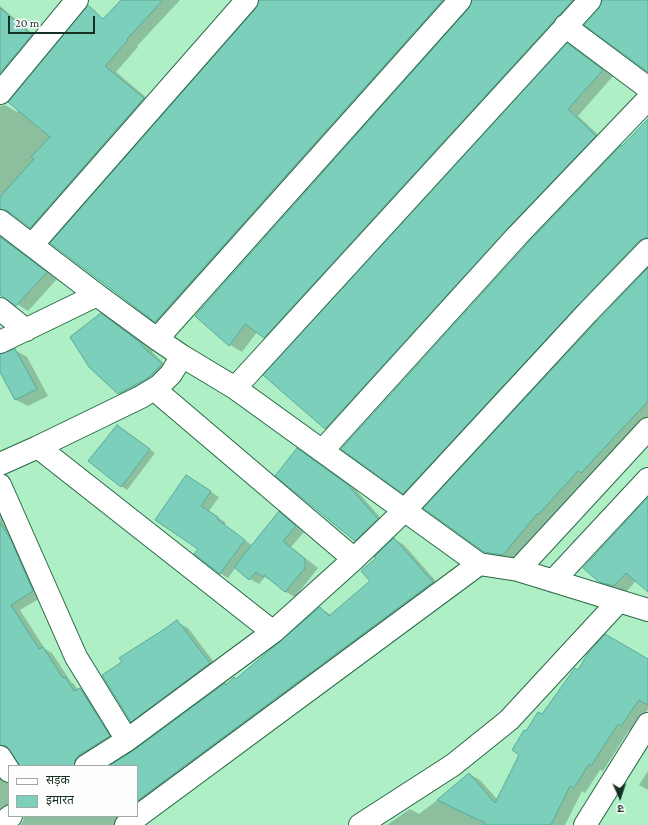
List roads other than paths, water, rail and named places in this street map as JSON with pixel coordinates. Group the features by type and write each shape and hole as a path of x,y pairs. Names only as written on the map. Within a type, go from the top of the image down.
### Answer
{"street":[{"path":"0,93 78,0"},
{"path":"32,245 247,0"},
{"path":"157,339 460,0"},
{"path":"235,388 590,0"},
{"path":"565,26 648,88"},
{"path":"322,451 517,236 648,99"},
{"path":"0,221 157,339 235,388 479,564 518,570 648,610"},
{"path":"88,765 127,740 273,632 354,559 405,510 588,312 648,250"},
{"path":"0,342 97,295"},
{"path":"0,309 26,330"},
{"path":"0,464 38,448 142,397 159,386 171,374 182,356"},
{"path":"154,389 354,559"},
{"path":"518,570 648,429"},
{"path":"38,448 273,632"},
{"path":"553,581 648,479"},
{"path":"0,485 76,657 127,740"},
{"path":"138,816 479,564"},
{"path":"360,825 453,765 509,720 620,602"},
{"path":"586,825 648,724"},
{"path":"0,757 8,769"},
{"path":"0,824 10,817"},
{"path":"126,825 137,817"}]}
